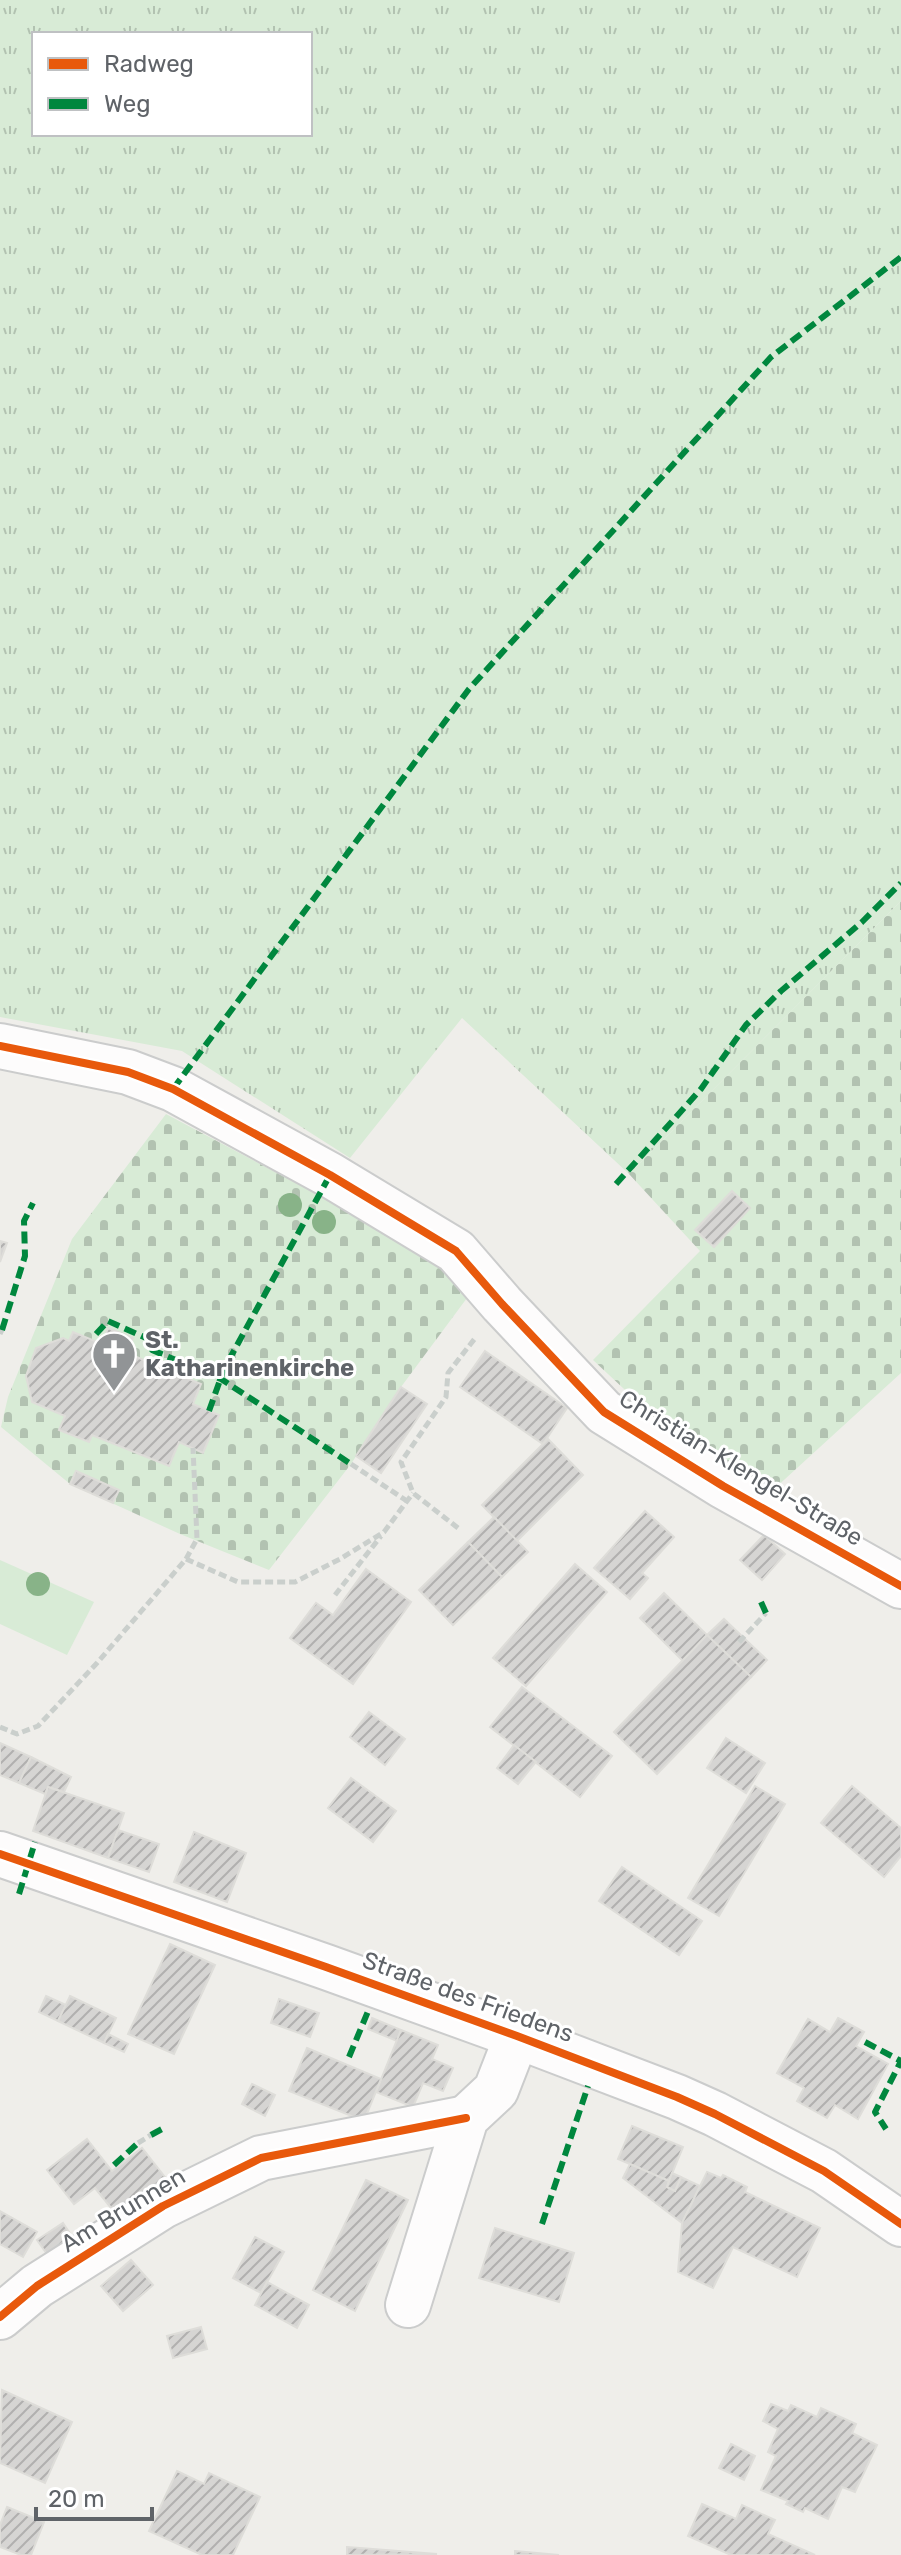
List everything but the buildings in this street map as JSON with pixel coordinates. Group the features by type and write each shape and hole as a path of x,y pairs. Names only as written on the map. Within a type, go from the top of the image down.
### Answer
{"street":[{"name":"Christian-Klengel-Straße","path":"0,1046 128,1072 173,1089 330,1175 456,1251 604,1412 723,1486 901,1586"},
{"name":"Straße des Friedens","path":"0,1854 517,2036 715,2114 824,2171 901,2224"},
{"path":"408,2305 466,2118 496,2090 517,2036"},
{"name":"Am Brunnen","path":"0,2317 37,2286 163,2206 261,2158 466,2118"}],"path":[{"path":"458,1528 413,1493 401,1462 446,1397 448,1373 502,1304"},
{"path":"0,1727 17,1734 38,1726 186,1559 197,1539 193,1448"},
{"path":"351,1464 407,1501"},
{"path":"335,1595 413,1493"},
{"path":"186,1559 238,1582 295,1582 384,1532"},
{"path":"739,1642 766,1613"},
{"path":"138,2143 151,2135"}],"green space":[{"path":"0,0 901,0 901,901 629,1174 462,1018 350,1158 182,1051 0,1017"},
{"path":"901,901 901,1373 773,1490 670,1432 593,1360 700,1251 629,1174"},
{"path":"166,1114 464,1272 467,1298 401,1387 351,1464 269,1570 70,1484 1,1427 8,1397 72,1239"},
{"path":"0,1560 94,1602 67,1655 0,1624"}],"marked path":[{"path":"173,1089 469,689 771,357 901,257"},
{"path":"616,1184 701,1089 746,1025 862,922 901,883"},
{"path":"209,1411 224,1369 330,1175"},
{"path":"2,1330 25,1256 24,1221 33,1203"},
{"path":"96,1334 108,1321 146,1338 152,1350 221,1379 351,1464"},
{"path":"761,1602 766,1613"},
{"path":"19,1894 35,1842"},
{"path":"349,2057 369,2009"},
{"path":"865,2042 901,2061 875,2112 886,2129"},
{"path":"542,2224 588,2086"},
{"path":"151,2135 162,2129"},
{"path":"114,2165 138,2143"}],"cycle path":[{"path":"0,1046 128,1072 173,1089 330,1175 456,1251 604,1412 723,1486 901,1586"},
{"path":"0,1854 326,1967 677,2097 824,2171 901,2224"},
{"path":"0,2317 37,2286 163,2206 261,2158 466,2118"}],"place":[{"name":"St. Katharinenkirche","path":"114,1393"}]}
